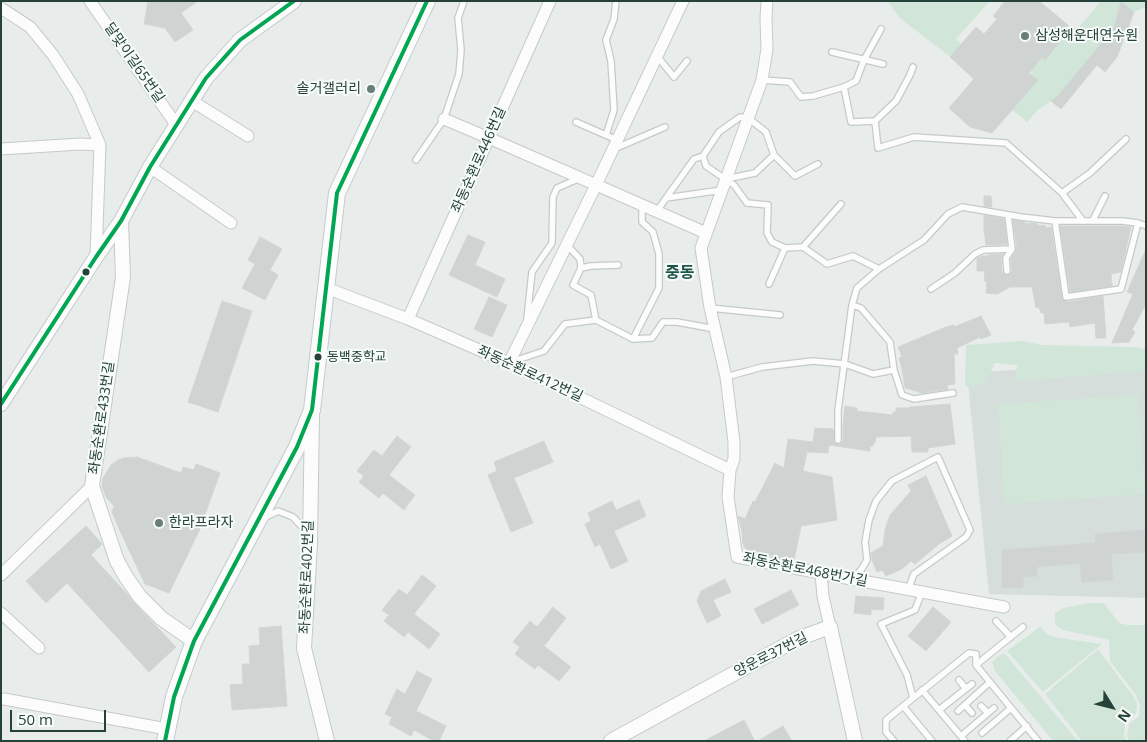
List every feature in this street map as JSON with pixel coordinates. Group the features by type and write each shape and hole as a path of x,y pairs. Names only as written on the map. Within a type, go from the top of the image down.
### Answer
{"main road":[{"path":"166,735 174,697 194,641 297,447 312,410 338,194 428,1"}],"street":[{"name":"달맞이길65번길","path":"90,1 177,126"},
{"name":"좌동순환로433번길","path":"194,641 161,618 140,597 126,577 117,561 92,486 123,277 121,221 150,166 206,78 240,40 294,1"},
{"name":"좌동순환로446번길","path":"408,319 550,1"},
{"path":"509,363 596,185 612,142 657,56 683,1"},
{"name":"좌동순환로468번가길","path":"767,1 767,49 762,80 701,248 710,308 726,377 734,442 734,458 730,470 728,497 737,557 851,580 1004,607"},
{"path":"1,8 30,27 53,55 78,94 100,145 96,258"},
{"path":"1,20 14,16"},
{"path":"192,102 248,136"},
{"path":"444,120 706,234"},
{"path":"1,149 80,144 100,145"},
{"path":"150,166 231,223"},
{"path":"1,404 121,221"},
{"name":"좌동순환로412번길","path":"326,288 408,319 509,363 730,470"},
{"name":"좌동순환로402번길","path":"312,410 310,535 304,648 327,741"},
{"path":"1,575 92,486"},
{"path":"821,574 823,596 855,741"},
{"path":"1,613 39,648"},
{"name":"양운로37번길","path":"611,741 797,639 830,627"},
{"path":"4,699 166,735"}],"lane":[{"path":"416,160 444,120 459,74 461,50 458,18 464,1"},
{"path":"612,142 614,110 611,60 606,40 614,19 616,1"},
{"path":"762,80 790,82 801,97 813,96 844,87 856,81 864,60 881,29"},
{"path":"832,52 883,64"},
{"path":"657,56 674,77 687,62"},
{"path":"844,87 851,122 875,121 896,101 913,67"},
{"path":"657,212 694,159 703,156 718,132 740,117 748,118 766,132 774,155 795,176 818,164"},
{"path":"875,121 878,148 914,137 1006,143 1062,193 1083,221"},
{"path":"576,122 612,142 628,144 665,127"},
{"path":"1062,193 1090,172 1126,139"},
{"path":"726,179 755,172 774,155"},
{"path":"703,156 706,166 734,185 747,203 768,205 767,233 772,242 785,248 803,247 827,264 853,256 879,269"},
{"path":"527,326 532,272 552,243 553,197 557,188 580,178"},
{"path":"666,198 722,190"},
{"path":"1092,220 1105,196"},
{"path":"803,247 841,204"},
{"path":"634,339 659,288 659,254 653,232 642,222 642,205"},
{"path":"838,440 838,410 852,305 857,288 879,269 924,240 948,214 962,207 1055,221 1122,221 1146,226"},
{"path":"1007,271 1006,258 1012,249 1008,215"},
{"path":"1055,221 1066,298 1120,289 1138,223"},
{"path":"567,244 580,259 581,268 573,285 591,295 596,320"},
{"path":"769,284 785,248"},
{"path":"931,289 955,273 975,254 983,250 1012,249"},
{"path":"581,268 618,265"},
{"path":"852,305 861,308 890,342 894,370 902,395 914,399 953,393"},
{"path":"710,308 780,315"},
{"path":"509,363 544,351 565,324 596,320 634,339 652,338 664,322 678,322 715,329"},
{"path":"726,377 762,367 813,361 845,364 873,374 894,370"},
{"path":"851,580 861,570 866,560 865,542 869,520 876,501 892,481 938,457 970,530 966,537 914,574 908,590"},
{"path":"258,522 278,511 293,517 310,535"},
{"path":"913,698 907,675 881,624 915,610 922,592"},
{"path":"996,621 1011,637"},
{"path":"976,665 1024,627"},
{"path":"894,741 886,732 886,720 969,653 976,654 976,665 1027,726 1036,740"},
{"path":"959,680 966,688"},
{"path":"958,710 990,682"},
{"path":"940,710 972,684"},
{"path":"922,690 963,738 994,708"},
{"path":"965,705 972,713"},
{"path":"903,706 932,741"},
{"path":"981,706 988,713"},
{"path":"993,735 984,731 1011,708"},
{"path":"1010,741 1027,726"}],"shaded area":[{"path":"1146,361 1146,598 989,594 967,373"}],"green space":[{"path":"887,1 990,1 956,39 961,44 950,57 900,18"},
{"path":"1101,1 1146,1 1146,7 1134,12 1121,3 1114,28 1057,97 1039,109 1027,122 1012,110 1032,69 1068,25 1078,28"},
{"path":"1022,341 1043,345 1134,347 1146,349 1146,371 1018,381 1016,376 1017,365 995,363 986,382 965,386 966,345"},
{"path":"1138,395 1145,494 1005,504 998,404"},
{"path":"1090,603 1104,603 1119,623 1146,625 1146,741 1130,741 1127,737 1129,724 1139,716 1140,706 1136,695 1110,661 1109,640 1063,630 1055,625 1055,613 1063,608"},
{"path":"1041,626 1045,633 1053,637 1102,644 1043,692 1007,651"},
{"path":"1098,649 1137,704 1136,714 1125,721 1124,736 1127,741 1082,741 1045,694"},
{"path":"1004,653 1078,741 1053,741 995,671 992,663"}],"building":[{"path":"148,1 198,1 181,13 193,30 175,42 165,28 144,24"},
{"path":"1005,1 1039,1 1068,25 1055,40 1059,43 1045,60 1042,57 1029,73 1038,80 992,133 970,127 949,108 974,79 950,57 976,27 984,34 997,19 993,16"},
{"path":"1121,2 1134,12 1117,57 1105,72 1097,65 1061,109 1051,101 1057,97 1114,28"},
{"path":"984,196 991,196 992,207 984,206"},
{"path":"984,215 1004,219 1007,244 986,245"},
{"path":"1013,220 1025,222 1025,224 1036,223 1039,226 1045,225 1046,228 1051,227 1062,299 1067,302 1103,296 1106,338 1096,338 1095,323 1070,327 1069,322 1045,324 1044,313 1041,313 1039,307 1036,308 1032,287 1010,287 997,294 986,293 987,281 984,281 985,271 977,271 977,258 1003,254 1001,258 1002,272 1005,275 1010,275 1012,271 1011,259 1017,249"},
{"path":"1060,226 1131,227 1121,272 1111,274 1112,286 1070,292"},
{"path":"468,235 485,242 475,265 505,279 497,297 449,275"},
{"path":"260,237 282,249 270,270 278,275 265,300 242,288 255,264 248,260"},
{"path":"1146,249 1146,304 1132,330 1135,332 1129,342 1112,343 1133,294 1127,292"},
{"path":"489,297 507,305 492,337 474,329"},
{"path":"222,301 252,311 218,412 188,402"},
{"path":"981,316 991,335 981,339 980,337 957,348 958,354 954,354 955,384 947,385 948,389 922,393 905,388 899,358 902,357 898,347 946,327 954,325 954,327"},
{"path":"950,404 955,444 928,448 928,452 912,452 911,436 876,437 873,446 870,446 870,451 829,445 828,453 807,452 803,471 832,477 837,520 801,526 794,560 747,551 743,544 738,516 745,519 775,463 784,468 788,439 813,442 815,428 833,429 834,442 841,444 843,440 845,406 857,408 857,411 893,415 893,412 896,412 896,408"},
{"path":"397,436 411,447 389,475 415,495 404,510 383,493 379,498 359,482 364,476 357,471 374,450 382,456"},
{"path":"544,441 553,462 514,478 533,523 511,532 488,475 497,471 494,462"},
{"name":"한라프라자","path":"137,457 181,473 183,467 194,470 196,464 220,473 199,531 169,593 145,584 112,512 114,506 106,497 102,487 103,478 111,465 124,458"},
{"path":"926,476 952,536 915,564 911,561 902,569 886,576 882,570 877,572 871,553 883,546 885,530 890,515 911,491 908,485"},
{"path":"639,500 646,516 614,531 628,561 611,569 600,544 595,547 585,524 591,521 588,513 612,501 616,510"},
{"path":"86,526 102,544 91,555 176,647 149,672 67,583 46,603 26,581"},
{"path":"1146,530 1146,552 1111,554 1113,580 1082,582 1080,563 1037,567 1037,576 1023,577 1023,587 1002,588 1002,550 1096,543 1095,534"},
{"path":"422,575 436,586 414,614 440,634 429,649 408,632 404,637 384,621 389,615 382,610 399,589 407,595"},
{"path":"725,579 731,592 713,600 721,616 707,623 697,601 701,591"},
{"path":"791,590 799,605 762,624 754,609"},
{"path":"856,596 884,598 883,610 871,609 871,615 854,613"},
{"path":"553,607 566,618 544,646 571,667 559,681 538,665 535,669 515,654 520,647 513,642 530,621 537,627"},
{"path":"933,607 951,622 926,651 908,636"},
{"path":"281,626 287,706 232,710 230,685 243,684 242,664 250,664 249,646 260,645 259,628"},
{"path":"417,671 432,679 416,711 446,726 439,741 434,741 414,730 411,736 389,724 392,717 385,714 397,689 405,694"},
{"path":"744,720 755,741 704,741"},
{"path":"783,726 792,741 758,741"}],"transit line":[{"path":"1,404 121,221 150,167 206,78 240,40 294,1"},
{"path":"165,741 174,697 194,641 297,447 312,410 337,193 427,1"}],"place":[{"name":"삼성해운대연수원","path":"1025,36"},
{"name":"솔거갤러리","path":"371,89"},
{"name":"동백중학교","path":"318,357"},
{"name":"한라프라자","path":"159,523"}],"district":[{"name":"중동","path":"680,273"}]}
